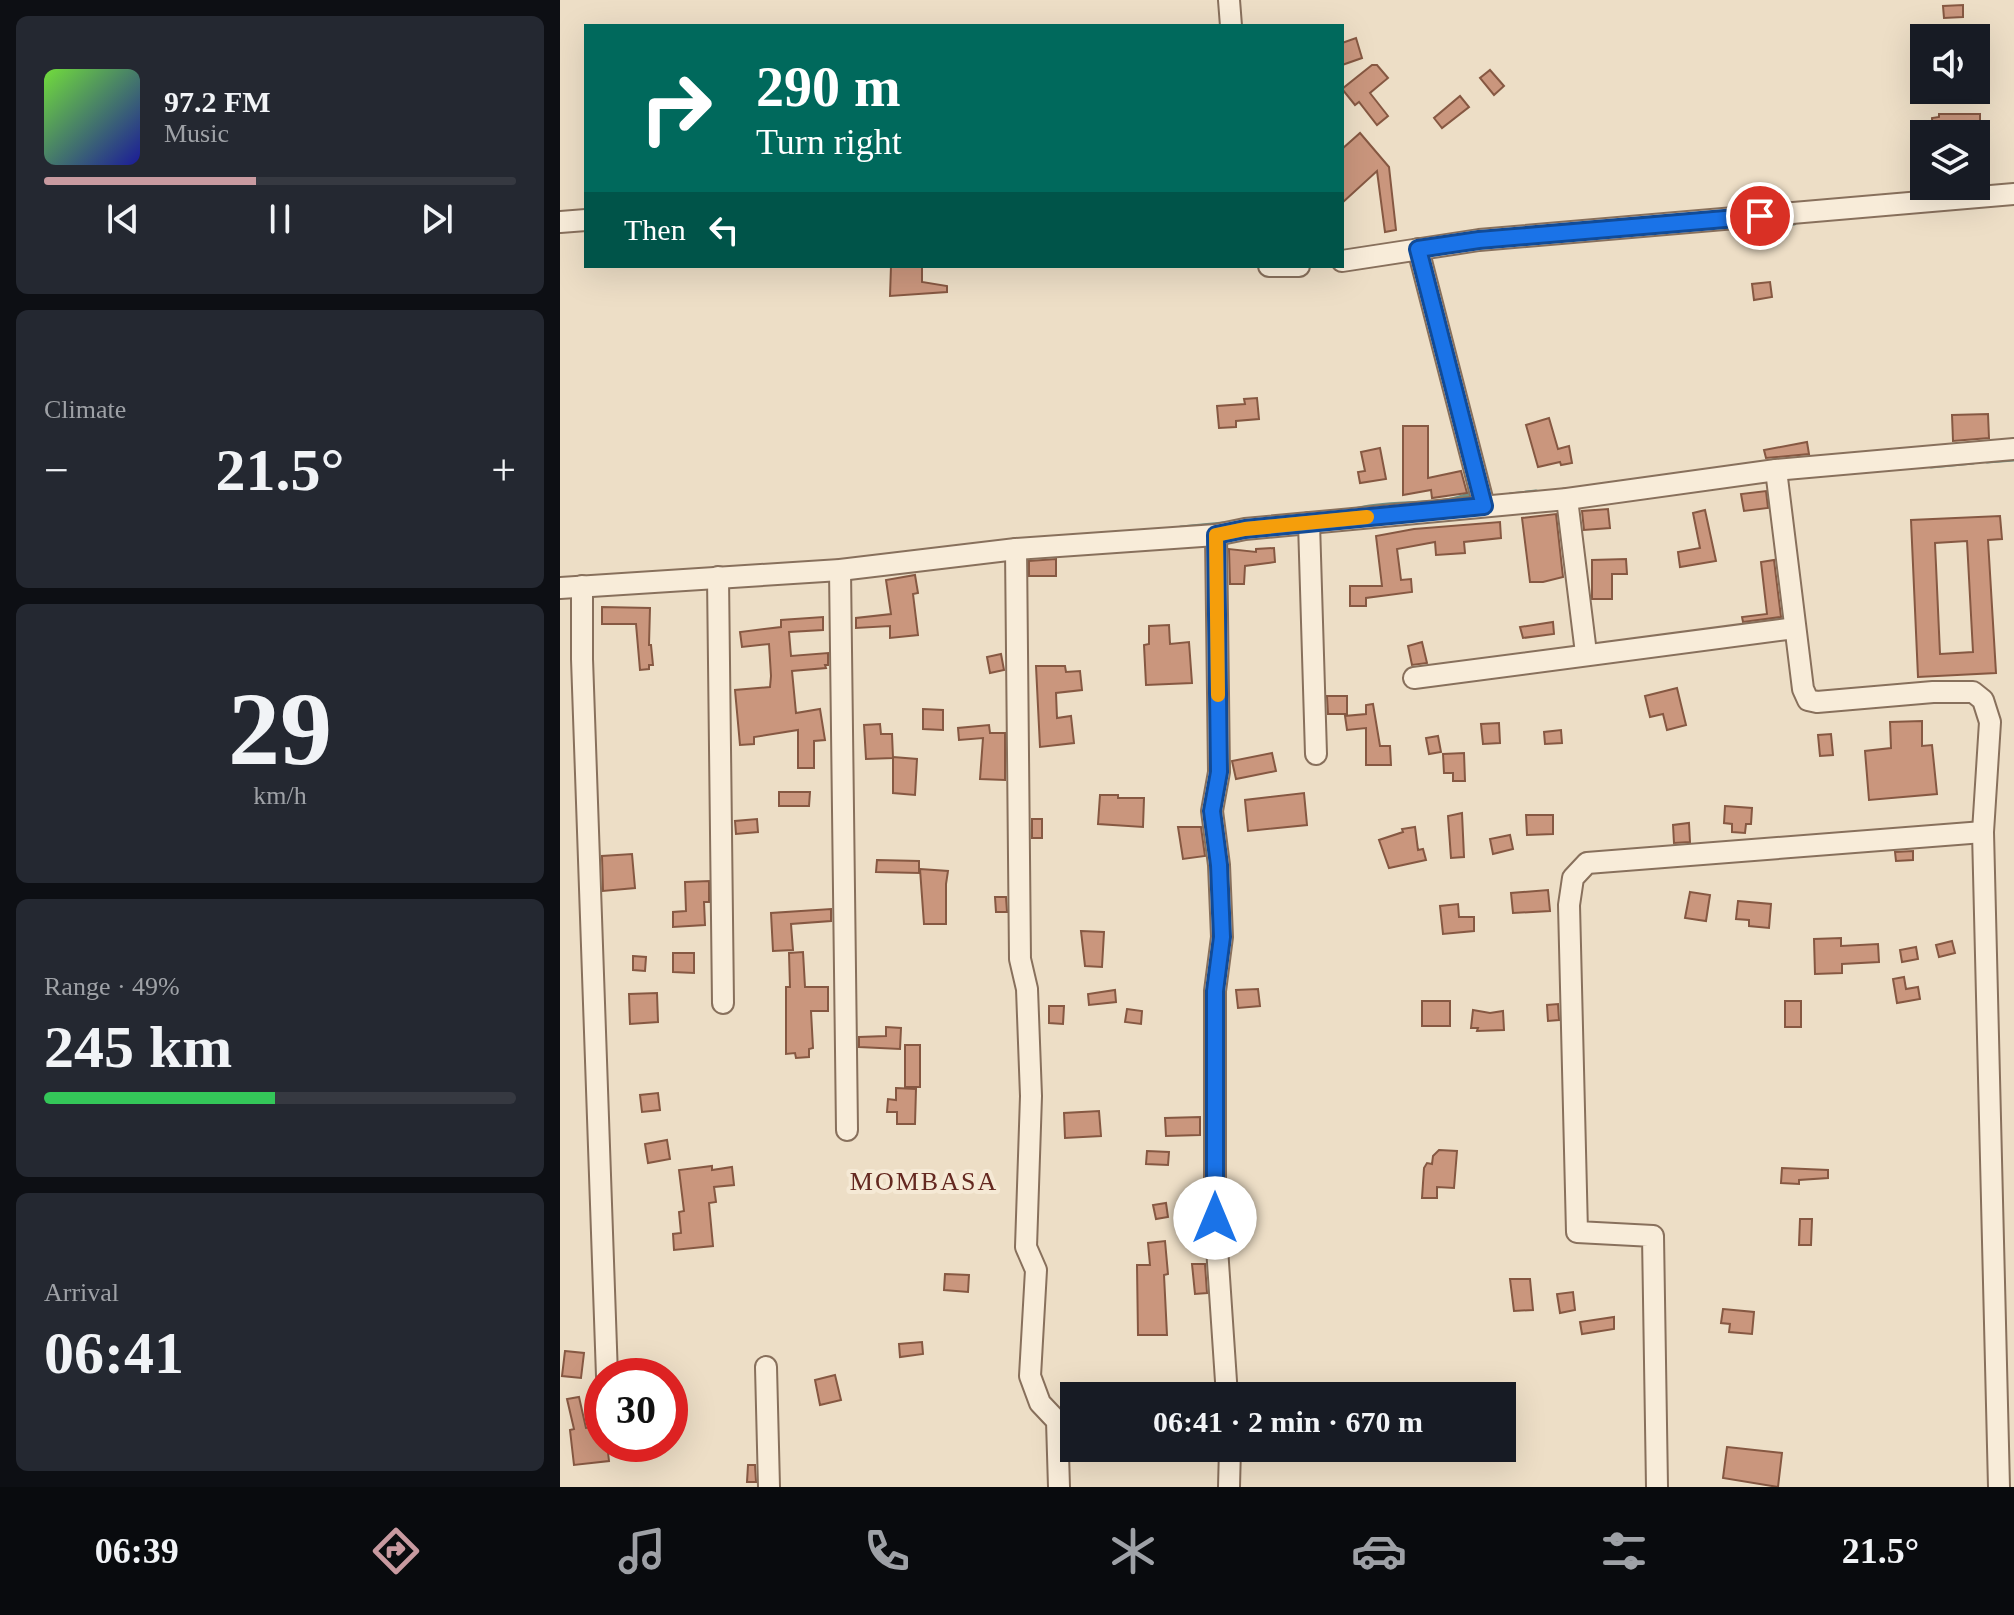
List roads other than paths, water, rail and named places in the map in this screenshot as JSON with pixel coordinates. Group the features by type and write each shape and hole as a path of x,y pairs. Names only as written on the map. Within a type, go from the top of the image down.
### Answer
{"street":[{"path":"1229,0 1231,24"},
{"path":"1344,261 1479,240 2014,194"},
{"path":"560,222 584,220"},
{"path":"1418,249 1484,506"},
{"path":"560,588 840,570 1016,549 1216,535 1245,529 1567,499 1776,470 2014,449"},
{"path":"1776,470 1803,689 1808,700 1817,702 1933,692 1973,692 1983,700 1990,722 1983,832 1999,1487"},
{"path":"1567,499 1586,653"},
{"path":"1309,523 1316,754"},
{"path":"1216,535 1219,772 1212,811 1219,865 1222,937 1215,991 1215,1218 1226,1382"},
{"path":"1016,549 1020,959 1027,989 1031,1096 1026,1247 1036,1270 1030,1376 1040,1403 1057,1421 1059,1487"},
{"path":"840,570 847,1130"},
{"path":"718,577 723,1003"},
{"path":"582,586 606,1358"},
{"path":"1414,678 1586,653 1699,642 1795,628"},
{"path":"1657,1487 1653,1236 1577,1232 1569,947 1569,905 1573,878 1587,863 1983,832"},
{"path":"766,1367 769,1487"},
{"path":"1229,1487 1230,1462"}],"waterway":[{"path":"1745,227 1794,223"},
{"path":"1987,461 2014,459"},
{"path":"1931,466 1973,462"},
{"path":"1355,510 1445,501 1470,494 1470,484"},
{"path":"1510,495 1536,492"},
{"path":"1181,528 1223,524"}],"district":[{"name":"MOMBASA","path":"924,1181"}]}
